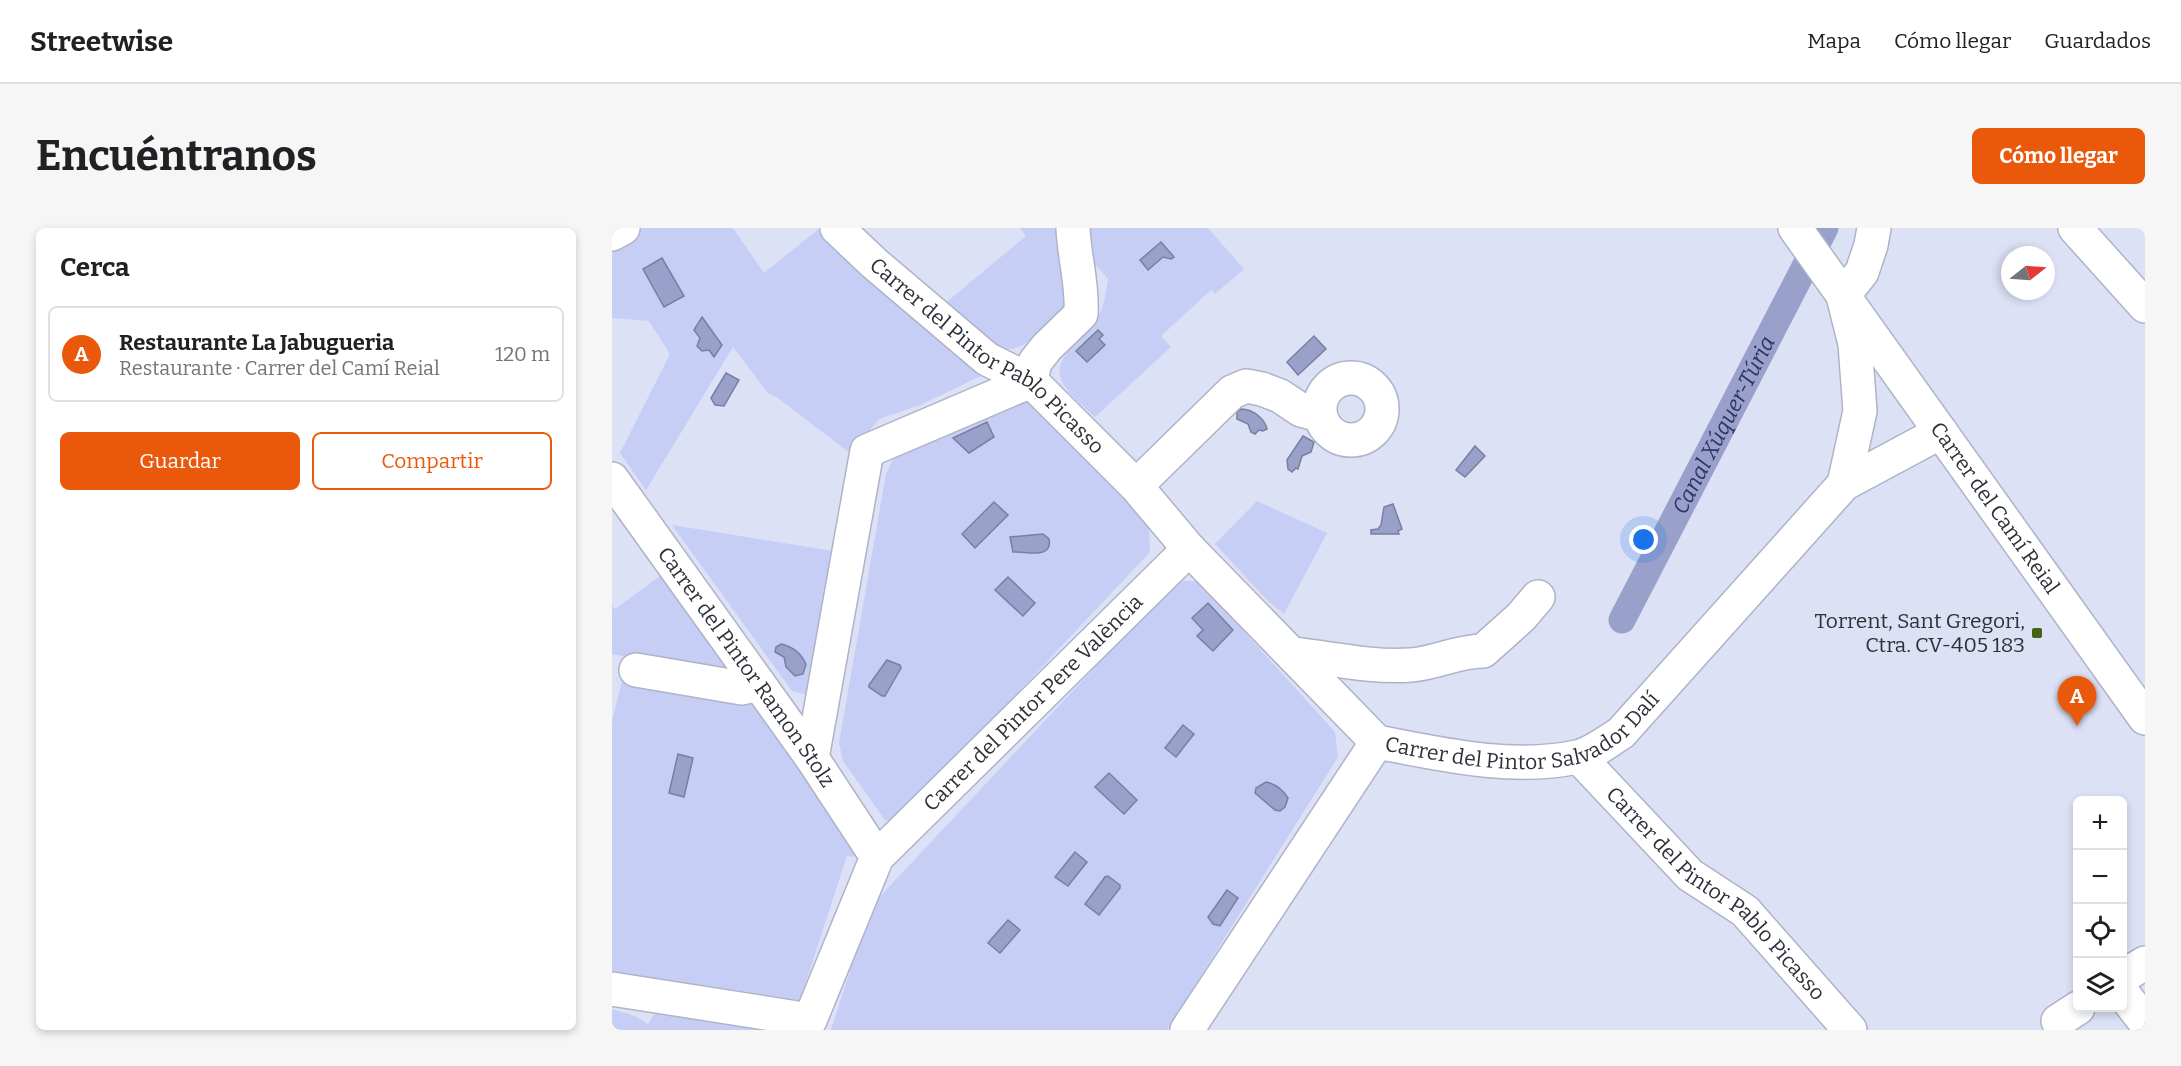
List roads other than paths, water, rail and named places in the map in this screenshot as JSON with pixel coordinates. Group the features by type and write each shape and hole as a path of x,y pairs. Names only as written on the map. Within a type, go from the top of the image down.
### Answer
{"street":[{"path":"612,234 623,228"},
{"name":"Carrer del Pintor Pablo Picasso","path":"837,228 874,263 987,359 1031,381 1136,486 1189,549 1377,742"},
{"path":"812,758 867,451 1031,381 1035,362 1081,314 1080,272 1074,253 1073,228"},
{"path":"1839,290 1862,272 1874,228"},
{"path":"2075,228 2145,306"},
{"name":"Carrer del Camí Reial","path":"1797,230 2145,718"},
{"name":"Carrer del Pintor Salvador Dalí","path":"1839,290 1855,344 1860,411 1844,483"},
{"path":"1136,486 1232,392 1245,386 1262,388 1280,396 1300,410 1320,415"},
{"name":"Carrer del Pintor Salvador Dalí","path":"1187,1030 1377,742 1466,758 1524,762 1579,757 1621,733 1844,483 1941,432"},
{"name":"Carrer del Pintor Ramon Stolz","path":"612,478 812,758 877,857"},
{"name":"Carrer del Pintor Pere València","path":"877,857 1189,549"},
{"path":"1292,654 1375,665 1412,665 1468,651 1483,651 1521,617 1538,597"},
{"path":"636,670 742,688 759,684"},
{"name":"Carrer del Pintor Pablo Picasso","path":"1579,757 1690,875 1745,911 1850,1030"},
{"path":"612,989 810,1020 877,857"},
{"path":"2127,974 2145,963"},
{"path":"2127,999 2145,1022"}],"waterway":[{"name":"Canal Xúquer-Túria","path":"1622,620 1825,228"}],"place":[{"name":"Torrent, Sant Gregori, Ctra. CV-405 183","path":"2037,633"},
{"name":"Restaurante La Jabugueria","path":"2077,726"}]}
